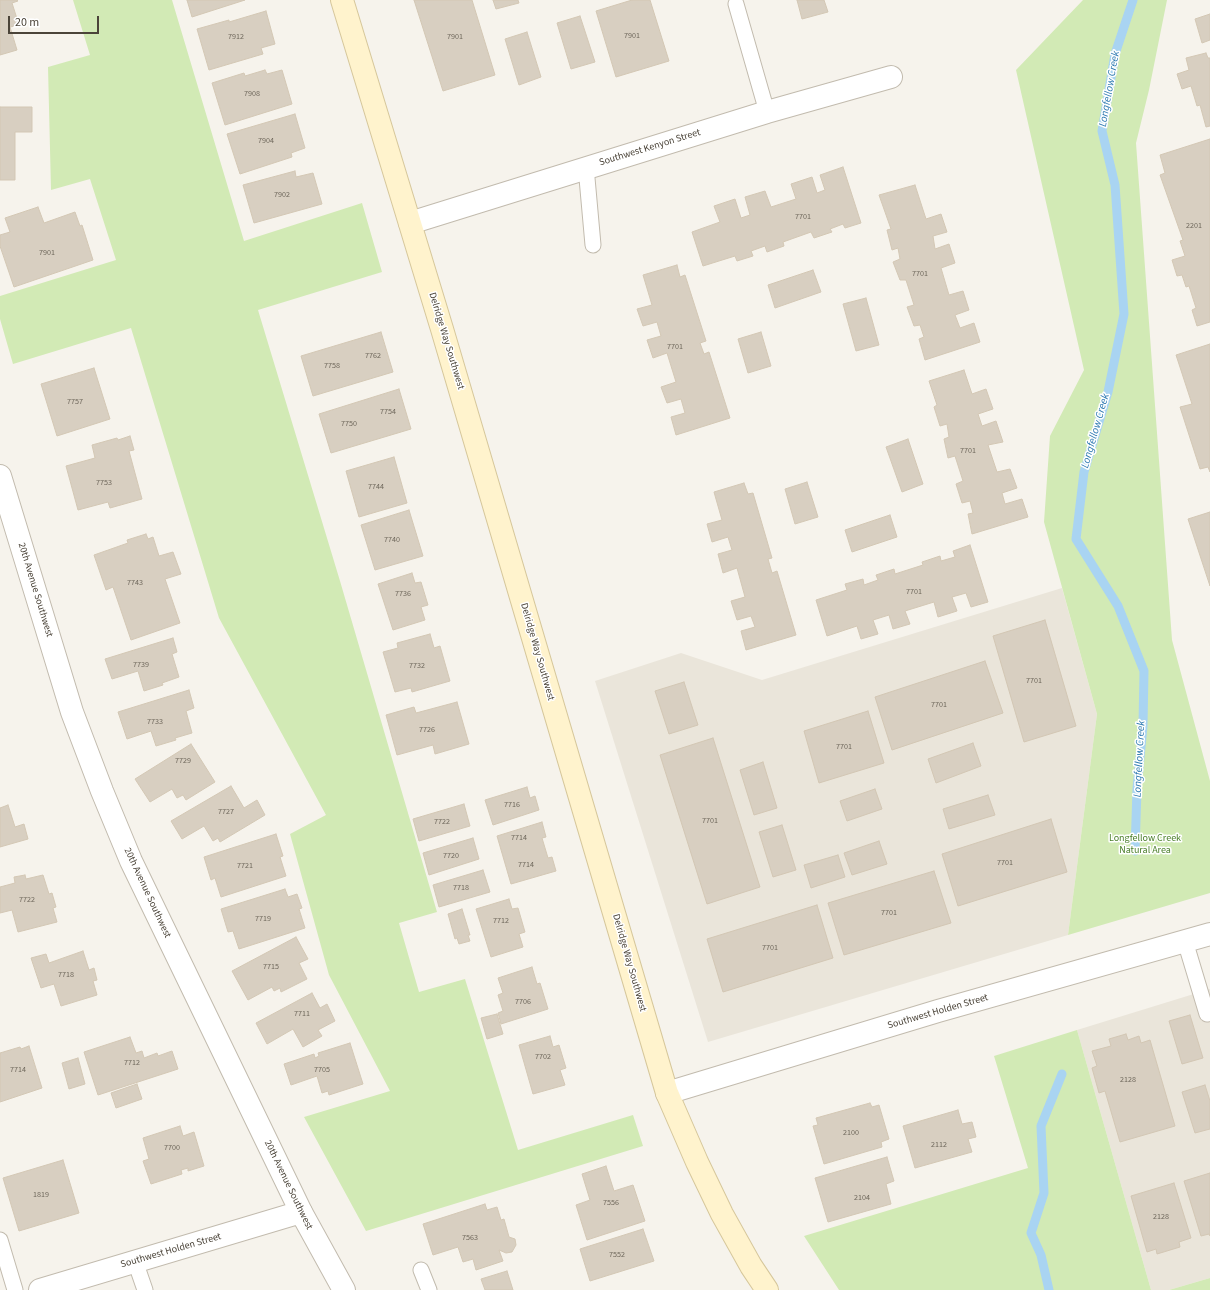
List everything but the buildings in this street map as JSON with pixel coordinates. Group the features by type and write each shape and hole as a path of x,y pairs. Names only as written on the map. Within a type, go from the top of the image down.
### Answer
{"main road":[{"name":"Delridge Way Southwest","path":"342,0 410,223 667,1093 697,1162 722,1214 751,1266 767,1290"}],"street":[{"name":"Southwest Kenyon Street","path":"410,223 586,167 767,112 891,77"},
{"name":"20th Avenue Southwest","path":"0,476 72,712 102,791 134,868 301,1212 344,1290"},
{"name":"Southwest Holden Street","path":"667,1093 938,1011 1210,934"},
{"name":"Southwest Holden Street","path":"40,1290 301,1212"}],"lane":[{"path":"736,4 767,112"},
{"path":"586,167 593,245"},
{"path":"1185,941 1207,1014"},
{"path":"0,1240 15,1290"},
{"path":"135,1261 145,1290"},
{"path":"421,1270 429,1290"}],"shaded area":[{"path":"1062,588 1097,714 1068,935 708,1042 595,681 681,653 762,680"},
{"path":"1210,989 1210,1278 1169,1290 1151,1290 1077,1030"}],"green space":[{"path":"73,0 172,0 244,241 362,203 382,272 258,310 340,581 437,912 399,923 419,992 465,979 518,1150 633,1115 643,1146 366,1231 304,1117 390,1091 329,975 290,834 326,815 219,618 131,328 13,364 0,319 0,296 116,260 90,179 51,190 48,67 90,55"},
{"name":"Longfellow Creek Natural Area","path":"1083,0 1167,0 1149,90 1136,143 1172,640 1210,781 1210,893 1068,935 1097,714 1044,522 1050,436 1084,370 1016,70"},
{"path":"1077,1030 1151,1290 839,1290 804,1236 1028,1168 994,1056"},
{"path":"1210,1278 1210,1290 1169,1290"}],"waterway":[{"name":"Longfellow Creek","path":"1133,0 1115,54 1102,131 1115,185 1124,314 1108,392 1084,472 1076,539 1118,606 1144,671 1143,726 1137,789 1135,851"},
{"name":"Longfellow Creek","path":"1049,1290 1041,1255 1031,1233 1044,1193 1041,1126 1062,1074"}]}
